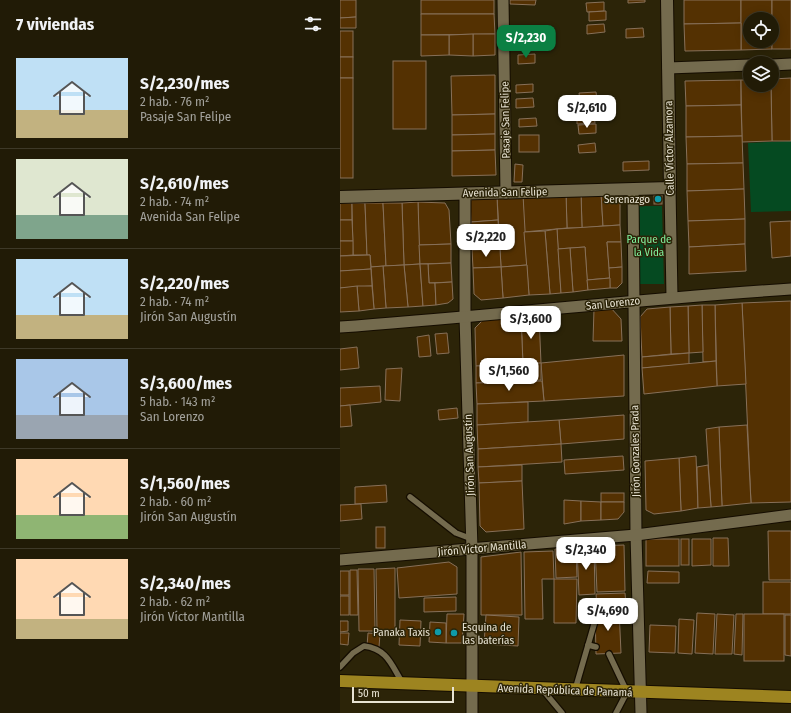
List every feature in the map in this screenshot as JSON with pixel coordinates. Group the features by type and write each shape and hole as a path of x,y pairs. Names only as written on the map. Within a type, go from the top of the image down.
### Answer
{"main road":[{"name":"Avenida República de Panamá","path":"340,681 791,697"}],"street":[{"name":"Pasaje San Felipe","path":"503,0 506,193"},
{"name":"Calle Víctor Alzamora","path":"667,0 672,297"},
{"path":"779,65 791,64"},
{"path":"668,68 743,66"},
{"name":"Avenida San Felipe","path":"340,197 670,188"},
{"name":"Jirón Gonzales Prada","path":"633,190 636,535 641,713"},
{"name":"Jirón San Augustín","path":"465,193 465,318 472,544 472,713"},
{"name":"San Lorenzo","path":"340,327 465,318 672,297 791,289"},
{"name":"Jirón Víctor Mantilla","path":"340,560 472,544 636,535 791,515"}],"lane":[{"path":"410,497 472,544"},
{"path":"620,614 638,609"},
{"path":"575,690 595,622"},
{"path":"588,645 596,647"},
{"path":"340,667 353,653 364,646 376,647 387,657 402,683"},
{"path":"609,654 627,692 616,713"},
{"path":"542,689 562,713"}],"green space":[{"path":"791,141 791,211 751,212 748,143"},
{"name":"Parque de la Vida","path":"635,206 662,206 664,284 637,284"}],"building":[{"path":"340,0 356,0 356,17 340,18"},
{"path":"421,0 494,0 494,14 421,14"},
{"path":"510,0 536,0 535,5 510,4"},
{"path":"628,0 645,0 645,2 628,3"},
{"path":"684,0 741,0 741,23 684,24"},
{"path":"741,0 772,0 772,12 743,12 743,48 772,49 741,50"},
{"path":"772,0 791,0 791,49 772,49 779,48 779,12 772,12"},
{"path":"604,2 604,11 587,12 586,3"},
{"path":"606,11 606,20 589,21 589,12"},
{"path":"421,14 494,14 495,34 421,35"},
{"path":"356,17 356,28 340,28 340,18"},
{"path":"741,23 741,50 685,51 684,24"},
{"path":"604,24 605,32 587,34 587,25"},
{"path":"643,28 644,37 626,38 626,29"},
{"path":"340,31 353,31 353,57 340,57"},
{"path":"535,32 536,41 518,42 518,33"},
{"path":"473,34 495,34 495,55 473,56"},
{"path":"473,34 473,56 449,55 449,35"},
{"path":"421,35 449,35 449,55 421,56"},
{"path":"535,54 535,63 518,64 518,55"},
{"path":"340,57 353,57 353,78 340,78"},
{"path":"393,61 426,61 426,129 393,129"},
{"path":"495,75 495,114 452,115 451,76"},
{"path":"340,78 353,78 353,178 340,178"},
{"path":"791,78 791,141 772,141 771,92 779,92 779,79"},
{"path":"741,80 741,105 686,106 685,81"},
{"path":"741,80 743,80 743,92 771,92 772,141 742,142"},
{"path":"533,84 533,92 516,93 516,85"},
{"path":"596,92 597,100 580,101 579,93"},
{"path":"533,98 534,107 516,108 516,99"},
{"path":"741,105 742,136 686,137 686,106"},
{"path":"495,114 495,134 452,135 452,115"},
{"path":"594,114 595,123 577,124 577,115"},
{"path":"536,118 537,126 519,127 519,119"},
{"path":"596,124 596,133 579,134 578,125"},
{"path":"495,134 495,150 452,151 452,135"},
{"path":"519,135 539,135 539,152 519,152"},
{"path":"742,136 743,163 687,164 686,137"},
{"path":"595,143 596,152 579,153 578,145"},
{"path":"495,150 496,175 452,176 452,151"},
{"path":"649,161 649,170 623,171 623,162"},
{"path":"743,163 744,189 687,191 687,164"},
{"path":"515,164 523,165 522,182 514,182"},
{"path":"744,189 745,219 688,221 687,191"},
{"path":"581,192 601,192 603,226 582,228"},
{"path":"581,192 582,228 567,228 566,193"},
{"path":"601,192 611,192 620,202 620,225 603,226"},
{"path":"566,193 567,228 524,232 523,195"},
{"name":"Serenazgo","path":"654,194 662,194 662,204 654,204"},
{"path":"523,195 527,265 501,267 497,196"},
{"path":"477,196 497,196 498,220 471,222 470,201"},
{"path":"418,202 445,203 449,210 451,244 419,245"},
{"path":"418,202 420,264 404,265 402,203"},
{"path":"340,203 352,203 352,220 340,220"},
{"path":"352,203 365,203 367,255 353,255"},
{"path":"365,203 383,203 386,266 371,267 370,255 367,255"},
{"path":"383,203 402,203 404,265 386,266"},
{"path":"745,219 745,244 689,247 688,221"},
{"path":"340,220 352,220 353,241 340,241"},
{"path":"498,220 500,249 472,250 471,222"},
{"path":"791,221 791,256 772,258 770,222"},
{"path":"620,225 621,242 607,242 610,278 587,280 585,247 558,249 557,229"},
{"path":"557,229 561,293 550,294 545,231"},
{"path":"545,231 550,294 529,295 524,232"},
{"path":"340,241 353,241 353,255 340,256"},
{"path":"607,242 621,242 622,267 609,268"},
{"path":"451,244 451,263 420,264 419,245"},
{"path":"745,244 746,271 689,274 689,247"},
{"path":"585,247 588,290 573,292 570,248"},
{"path":"570,248 573,292 561,293 558,249"},
{"path":"500,249 501,267 473,268 472,250"},
{"path":"370,255 371,269 340,271 340,256"},
{"path":"451,263 452,282 429,283 428,264"},
{"path":"420,264 423,306 408,307 404,265"},
{"path":"420,264 428,264 429,283 435,283 436,305 423,306"},
{"path":"404,265 408,307 386,308 383,266"},
{"path":"527,265 529,295 503,298 501,267"},
{"path":"383,266 386,308 374,309 371,267"},
{"path":"501,267 503,298 481,300 474,294 473,268"},
{"path":"622,267 622,283 617,288 610,288 609,268"},
{"path":"371,269 372,286 340,288 340,271"},
{"path":"610,278 610,288 588,290 587,280"},
{"path":"452,282 453,299 448,303 436,305 435,283"},
{"path":"357,286 372,286 374,309 359,311"},
{"path":"357,286 359,311 340,312 340,288"},
{"path":"791,301 791,502 751,503 742,303"},
{"path":"742,303 746,384 717,386 715,305"},
{"path":"702,305 715,305 716,361 703,362"},
{"path":"702,305 703,352 689,353 688,306"},
{"path":"688,306 689,353 671,354 670,307"},
{"path":"610,307 621,319 622,341 593,341 594,309"},
{"path":"670,307 671,354 642,357 640,317 647,309"},
{"path":"539,316 541,363 523,364 521,317"},
{"path":"521,317 523,364 476,366 475,328 484,319"},
{"path":"447,333 449,353 437,354 435,334"},
{"path":"429,335 431,356 419,357 417,337"},
{"path":"357,347 359,368 340,370 340,349"},
{"path":"689,353 689,364 642,368 642,357"},
{"path":"624,355 624,396 544,401 541,363"},
{"path":"716,361 717,386 644,394 642,368"},
{"path":"541,363 541,380 476,383 476,366"},
{"path":"402,368 400,401 385,400 386,369"},
{"path":"542,381 544,401 477,404 476,383"},
{"path":"380,386 381,402 340,406 340,388"},
{"path":"528,402 528,422 477,425 477,404"},
{"path":"350,405 352,426 340,427 340,406"},
{"path":"457,408 458,418 439,420 438,410"},
{"path":"624,415 624,439 561,444 559,420"},
{"path":"559,420 561,444 478,449 477,425"},
{"path":"747,425 751,503 722,506 719,427"},
{"path":"719,427 722,506 711,507 706,429"},
{"path":"561,444 562,462 478,467 478,449"},
{"path":"623,456 624,470 565,474 564,460"},
{"path":"696,456 698,508 681,511 679,458"},
{"path":"679,458 681,511 654,514 646,510 645,461"},
{"path":"522,465 522,481 479,483 478,467"},
{"path":"708,465 711,507 698,508 697,467"},
{"path":"522,481 524,529 486,532 480,526 479,483"},
{"path":"386,485 387,502 355,504 355,487"},
{"path":"601,493 624,493 624,502 601,502"},
{"path":"564,500 581,501 581,521 564,524"},
{"path":"581,501 601,502 601,520 581,521"},
{"path":"601,502 624,502 624,512 618,519 601,520"},
{"path":"361,504 362,519 340,521 340,505"},
{"path":"376,527 385,527 385,548 376,548"},
{"path":"768,531 791,531 791,580 769,580"},
{"path":"713,538 728,538 729,566 713,566"},
{"path":"646,539 679,539 679,566 646,566"},
{"path":"681,539 689,539 689,565 681,565"},
{"path":"692,539 711,539 711,565 692,566"},
{"path":"624,545 625,591 597,592 595,546"},
{"path":"594,547 595,594 579,595 577,548"},
{"path":"576,548 577,577 556,578 555,549"},
{"path":"553,551 554,579 542,579 543,619 525,619 524,552"},
{"path":"521,552 522,615 481,615 481,557"},
{"path":"449,562 457,567 457,594 399,598 397,568"},
{"path":"395,568 395,631 377,631 376,569"},
{"path":"358,569 374,569 375,631 359,631"},
{"path":"350,570 357,570 358,615 350,615"},
{"path":"340,571 349,571 349,595 340,595"},
{"path":"648,571 679,572 679,583 647,583"},
{"path":"554,579 577,579 576,623 554,623"},
{"path":"763,582 791,582 791,614 763,614"},
{"path":"625,593 626,605 597,606 596,594"},
{"path":"340,596 349,596 349,615 340,615"},
{"path":"456,597 456,611 424,612 424,598"},
{"path":"619,609 621,653 596,654 595,610"},
{"path":"697,613 715,614 713,654 695,653"},
{"name":"Esquina de las baterías","path":"447,614 464,614 462,643 446,643"},
{"path":"717,614 734,615 732,654 715,654"},
{"path":"736,614 743,614 742,655 734,654"},
{"path":"744,614 784,614 784,661 744,661"},
{"path":"486,615 519,617 518,646 484,644"},
{"path":"785,615 791,615 791,656 785,655"},
{"path":"679,619 694,620 692,654 678,653"},
{"path":"400,620 421,621 420,646 399,645"},
{"path":"340,621 348,621 348,631 340,632"},
{"name":"Panaka Taxis","path":"430,622 446,623 446,643 429,642"},
{"path":"650,625 676,626 675,653 649,652"},
{"path":"340,633 349,633 348,645 340,644"},
{"path":"368,633 380,634 379,647 367,646"}],"place":[{"name":"Serenazgo","path":"658,199"},
{"name":"Panaka Taxis","path":"438,632"},
{"name":"Esquina de las baterías","path":"454,633"}]}
